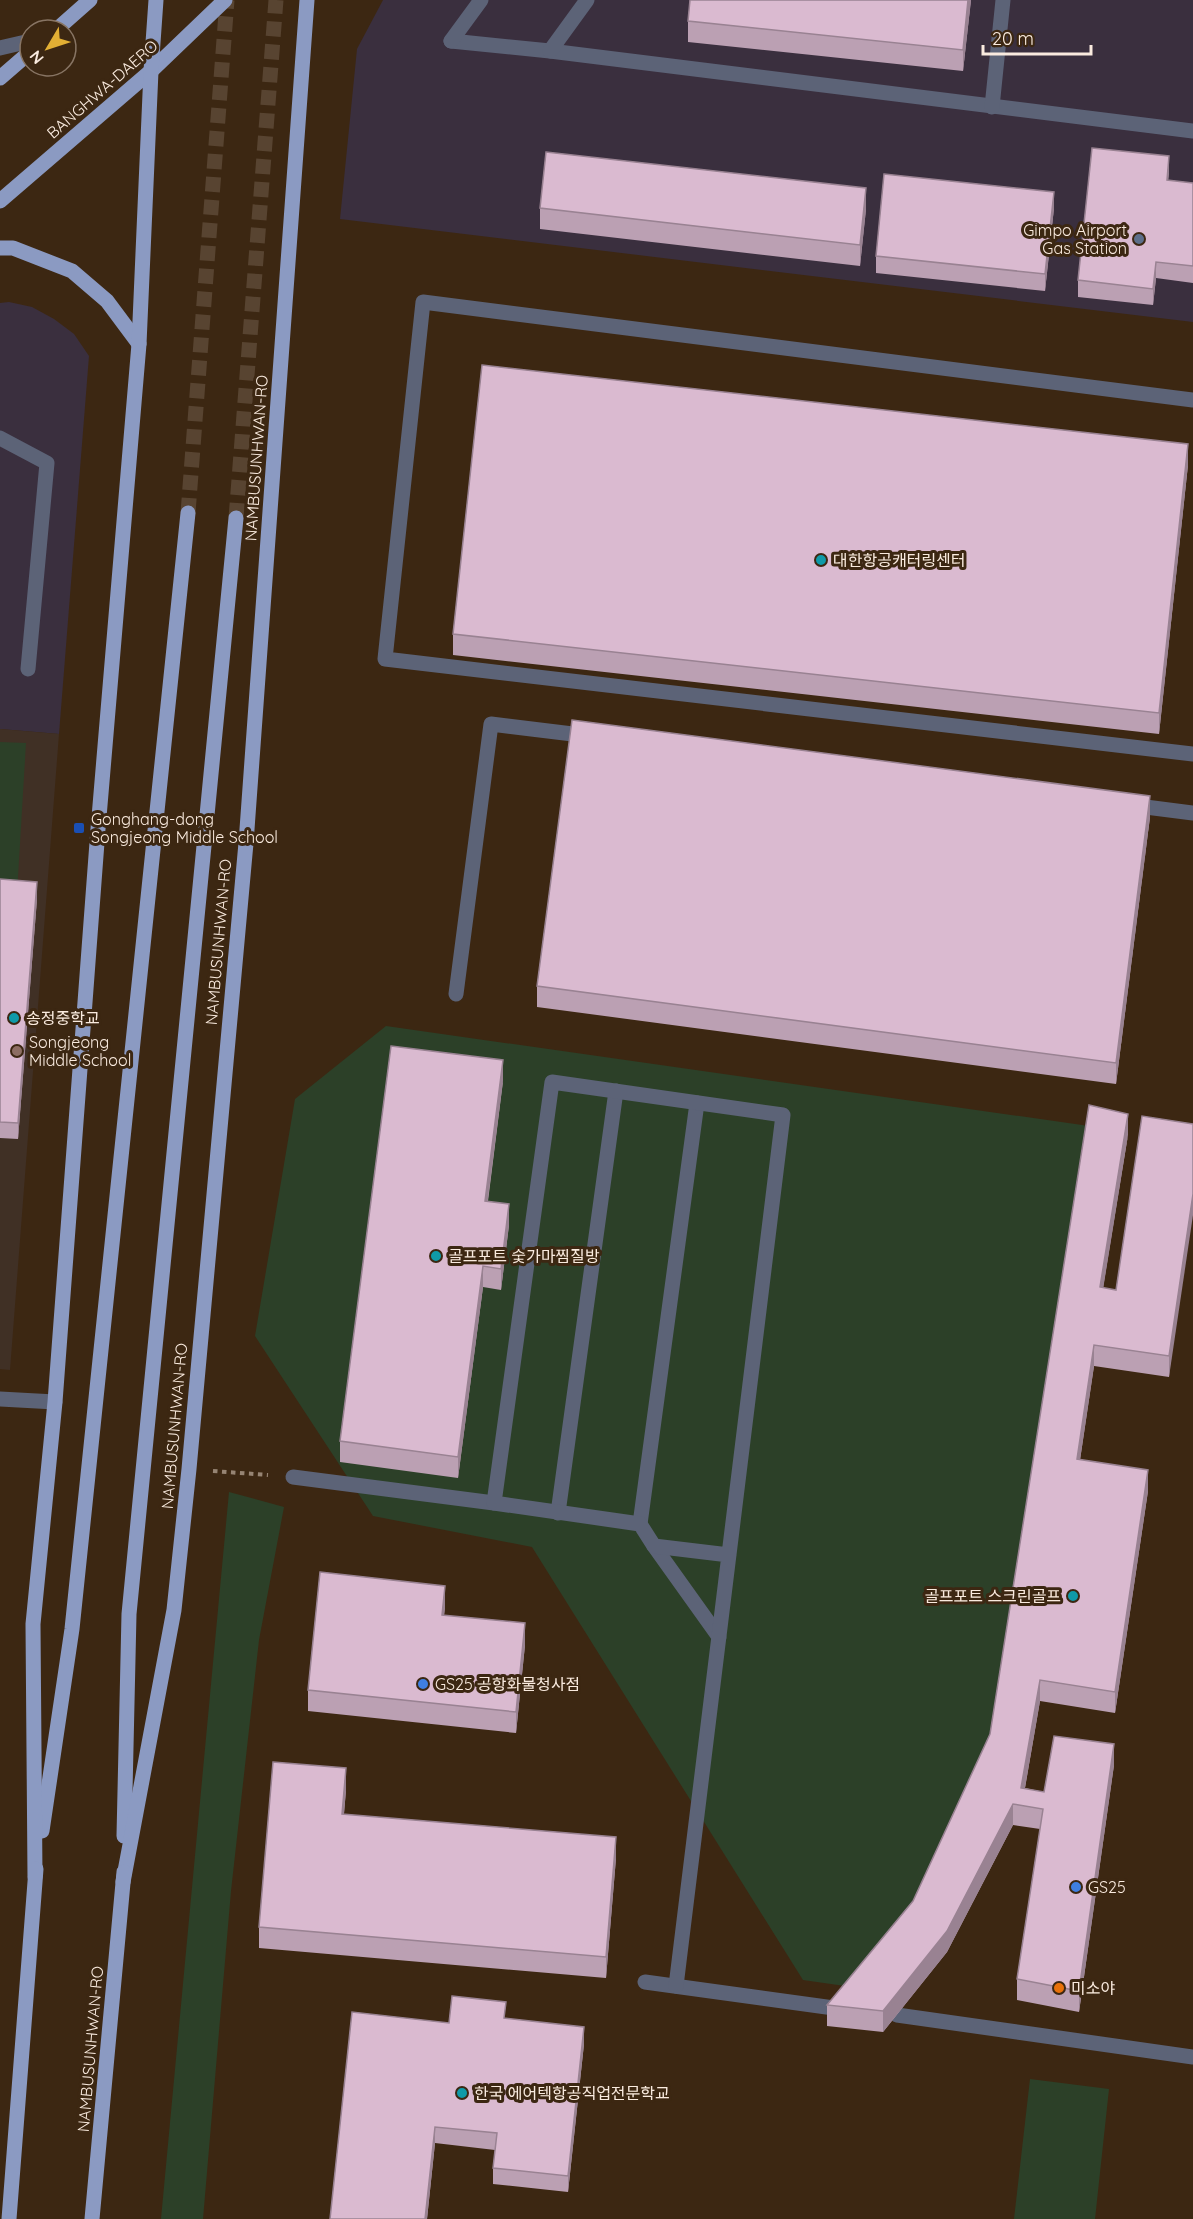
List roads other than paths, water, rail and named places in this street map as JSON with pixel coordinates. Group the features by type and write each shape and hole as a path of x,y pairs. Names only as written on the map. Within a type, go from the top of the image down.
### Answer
{"main road":[{"path":"70,18 90,0"},
{"path":"35,1877 33,1624 55,1402 98,830 139,344 156,0"},
{"name":"BANGHWA-DAERO","path":"0,201 151,71 225,0"},
{"name":"NAMBUSUNHWAN-RO","path":"123,1882 174,1610 189,1469 246,843 307,0"},
{"path":"0,78 18,62"},
{"path":"0,248 13,248 72,271 107,300 139,344"},
{"path":"9,2219 35,1877 72,1629 188,513"},
{"name":"NAMBUSUNHWAN-RO","path":"92,2219 123,1882 129,1614 236,518"}],"street":[{"path":"481,0 451,41 550,51 1193,131"},
{"path":"550,51 587,0"},
{"path":"992,107 1003,0"},
{"path":"0,48 18,44"},
{"path":"1193,400 423,302 385,659 1193,754"},
{"path":"0,438 47,463 28,669"},
{"path":"456,994 491,724 598,737"},
{"path":"1110,802 1193,813"},
{"path":"494,1503 552,1082 783,1115 676,1986"},
{"path":"558,1513 616,1091"},
{"path":"697,1103 640,1524 719,1637"},
{"path":"0,1399 55,1402"},
{"path":"293,1477 640,1524"},
{"path":"654,1546 729,1555"},
{"path":"645,1982 841,2009"},
{"path":"897,2014 1193,2057"}],"tunnel":[{"path":"188,513 227,0"},
{"path":"236,518 276,0"}],"place":[{"name":"Gimpo Airport Gas Station","path":"1139,239"},
{"name":"대한항공캐터링센터","path":"821,560"},
{"name":"Gonghang-dong Songjeong Middle School","path":"79,828"},
{"name":"송정중학교","path":"14,1018"},
{"name":"Songjeong Middle School","path":"17,1051"},
{"name":"골프포트 숯가마찜질방","path":"436,1256"},
{"name":"골프포트 스크린골프","path":"1073,1596"},
{"name":"GS25 공항화물청사점","path":"423,1684"},
{"name":"GS25","path":"1076,1887"},
{"name":"미소야","path":"1059,1988"},
{"name":"한국 에어텍항공직업전문학교","path":"462,2093"}]}
